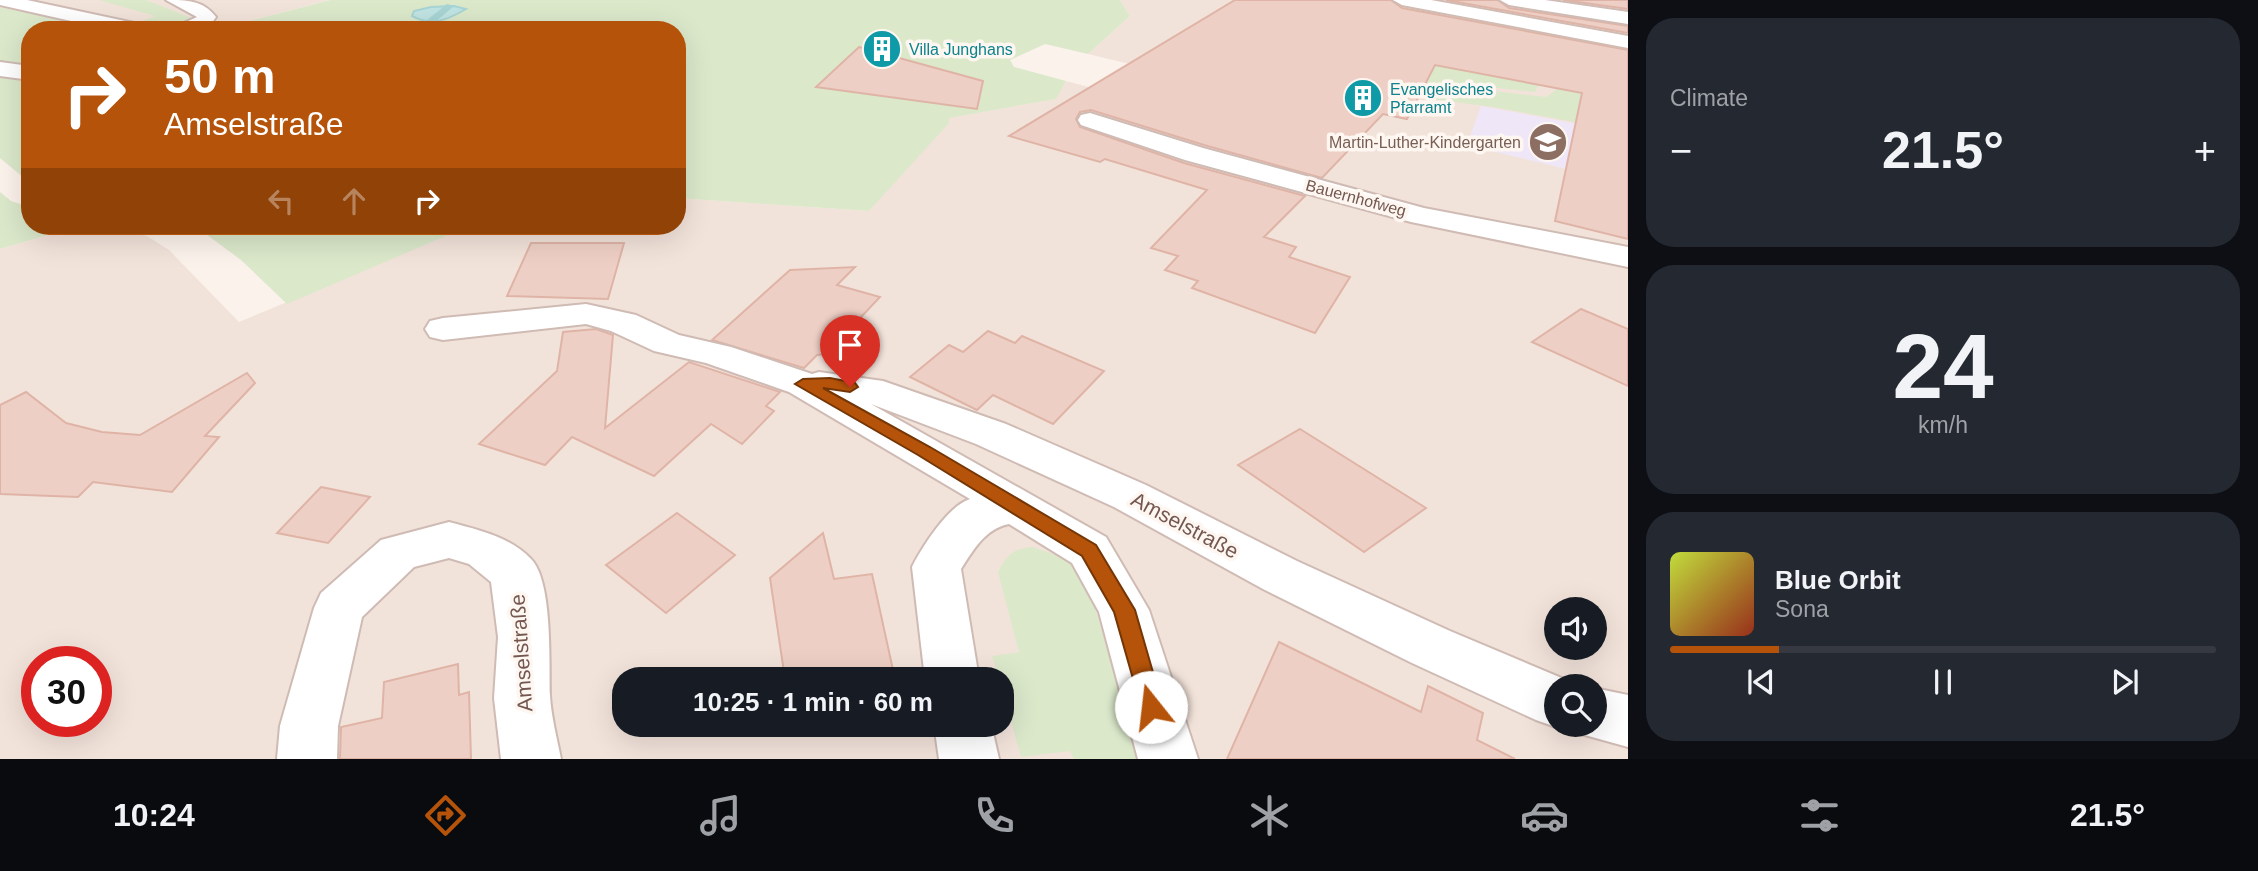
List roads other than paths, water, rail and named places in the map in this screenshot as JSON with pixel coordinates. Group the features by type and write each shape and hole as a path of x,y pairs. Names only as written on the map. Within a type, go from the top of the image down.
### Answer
{"street":[{"path":"2,0 98,21"},
{"path":"176,0 200,9 207,17 205,21"},
{"path":"1402,0 1628,42"},
{"path":"1509,0 1628,18"},
{"path":"0,69 21,72"},
{"name":"Bauernhofweg","path":"1090,120 1194,154 1421,216 1628,257"},
{"name":"Amselstraße","path":"443,329 586,314 623,323 667,343 718,355 803,384 924,451 1089,550 1125,610 1168,759"},
{"name":"Amselstraße","path":"803,384 830,383 869,390 991,434 1130,496 1280,575 1430,648 1544,697"},
{"path":"951,667 936,567 959,534 980,513 1015,506"},
{"name":"Amselstraße","path":"307,759 309,726 339,608 398,553 449,540 485,550 514,573 524,637 522,698 531,759"},
{"path":"1607,716 1628,721"},
{"path":"964,737 968,759"}],"water":[{"path":"454,6 466,9 439,21 426,21 412,16 414,11"}],"waterway":[{"path":"431,21 450,6"}],"place":[{"name":"Villa Junghans","path":"882,49"},
{"name":"Evangelisches Pfarramt","path":"1363,98"},
{"name":"Martin-Luther-Kindergarten","path":"1548,142"}]}
